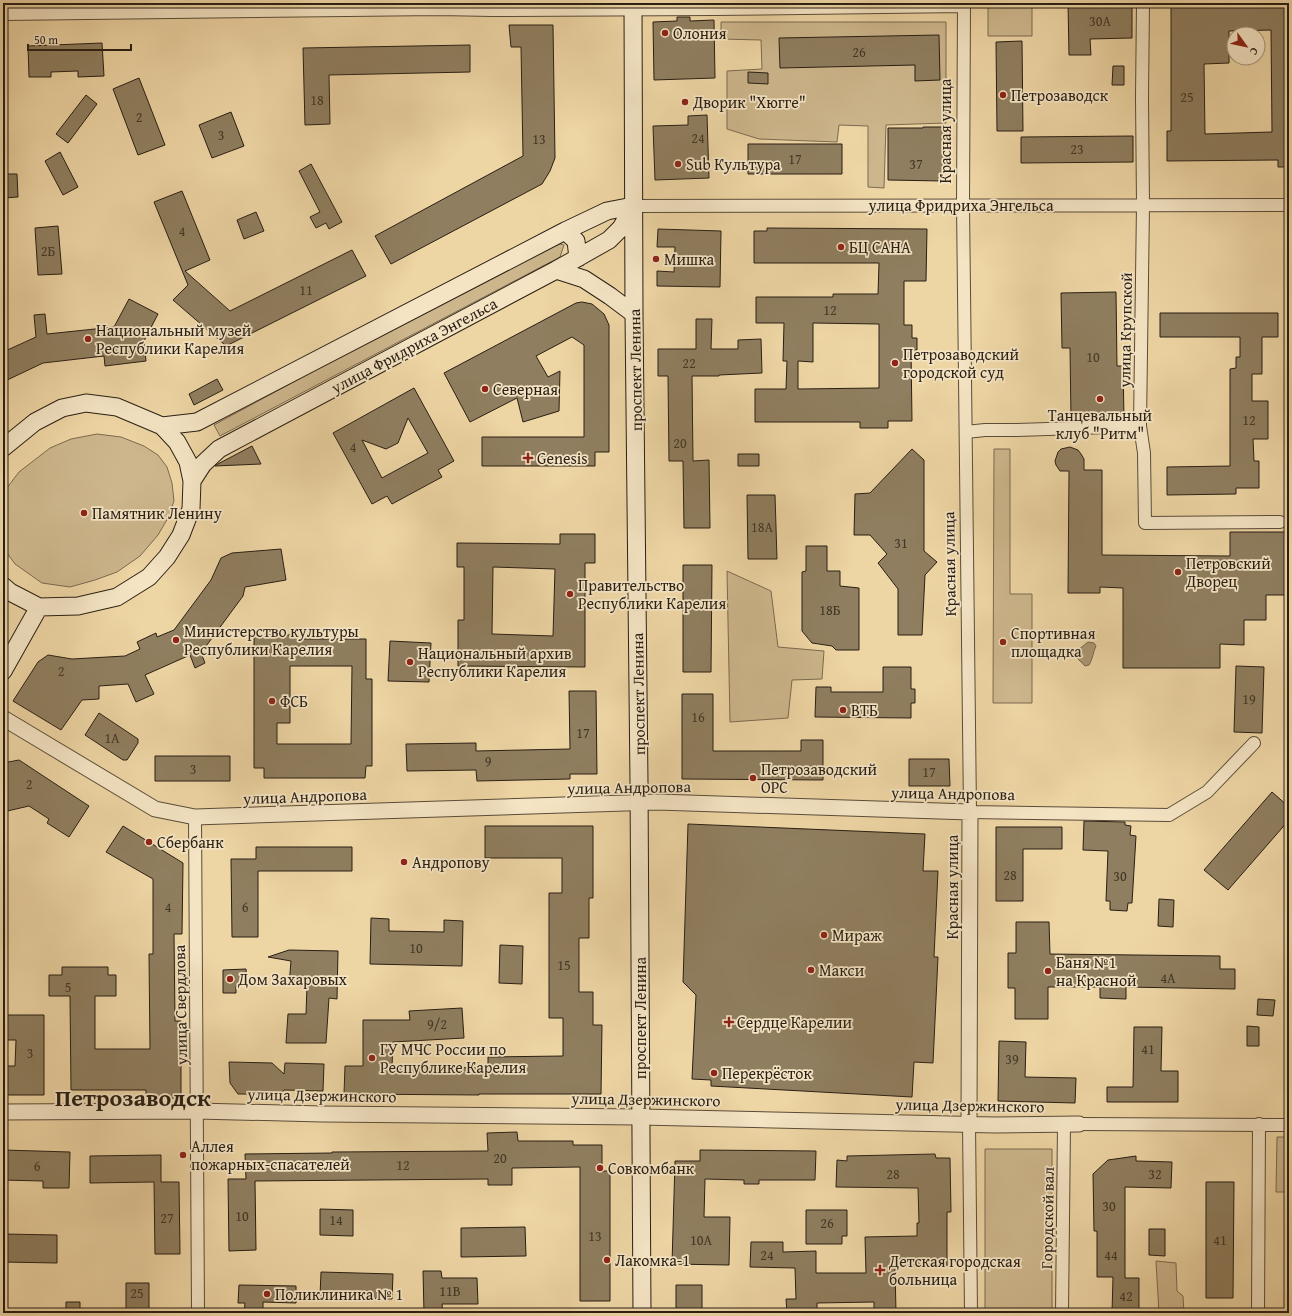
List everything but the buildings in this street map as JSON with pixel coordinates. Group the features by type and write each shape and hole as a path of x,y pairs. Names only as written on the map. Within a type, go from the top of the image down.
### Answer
{"main road":[{"name":"проспект Ленина","path":"633,6 633,206 642,1313"},
{"name":"улица Фридриха Энгельса","path":"162,426 197,422 565,231 607,211 633,206"},
{"name":"улица Фридриха Энгельса","path":"192,481 203,464 219,449 556,270 609,240 621,228 633,206"},
{"path":"565,231 576,240 578,258"},
{"path":"556,270 584,279 634,314"},
{"path":"3,448 35,422 62,408 86,403 117,407 162,426 177,442 188,462 192,481 191,509 181,535 167,557 149,577 116,598 78,606 39,607 10,592 3,586"},
{"path":"3,671 39,607"}],"street":[{"name":"улица Крупской","path":"1143,3 1143,205 1140,426 1144,453 1145,523 1280,522"},
{"path":"3,14 423,9 492,10 633,6 964,4"},
{"name":"Красная улица","path":"964,4 963,205 970,812 969,1124"},
{"name":"улица Фридриха Энгельса","path":"633,206 1289,205"},
{"path":"966,432 985,430 1140,426"},
{"name":"улица Андропова","path":"3,718 156,809 195,817 639,802 970,812 1169,814 1207,792 1254,743"},
{"name":"улица Свердлова","path":"195,817 198,1313"},
{"name":"улица Дзержинского","path":"3,1112 197,1111 322,1114 640,1117 995,1125 1289,1124"},
{"path":"969,1124 971,1313"},
{"name":"Городской вал","path":"1062,1313 1064,1124"},
{"path":"1258,1313 1260,1124"}],"shaded area":[{"path":"988,3 1032,3 1032,36 988,36"},
{"path":"721,22 946,22 946,123 886,125 884,188 868,187 868,126 839,125 837,142 759,139 727,129 727,71 762,69 761,40 721,39"},
{"path":"552,242 564,245 560,257 220,436 214,425"},
{"path":"97,434 121,437 144,446 158,455 167,467 172,483 174,501 168,518 158,535 140,556 117,572 70,587 42,583 15,564 7,553 3,544 3,493 19,472 50,448 71,439"},
{"path":"994,449 1010,449 1010,594 1032,594 1032,703 993,703"},
{"path":"727,571 771,591 778,647 824,651 822,679 792,680 788,718 730,722"},
{"path":"1088,642 1094,643 1096,646 1089,665 1085,666 1073,654"},
{"path":"1277,1137 1289,1137 1289,1192 1276,1192"},
{"path":"985,1149 1052,1149 1052,1313 985,1313"},
{"path":"1156,1261 1176,1263 1177,1291 1183,1296 1184,1313 1159,1313"}],"place":[{"name":"Олония","path":"665,33"},
{"name":"Петрозаводск","path":"1003,95"},
{"name":"Дворик \"Хюгге\"","path":"685,102"},
{"name":"Sub Культура","path":"678,164"},
{"name":"БЦ САНА","path":"841,247"},
{"name":"Мишка","path":"656,259"},
{"name":"Национальный музей Республики Карелия","path":"88,339"},
{"name":"Петрозаводский городской суд","path":"895,363"},
{"name":"Северная","path":"485,389"},
{"name":"Танцевальный клуб \"Ритм\"","path":"1100,399"},
{"name":"Genesis","path":"528,458"},
{"name":"Памятник Ленину","path":"84,513"},
{"name":"Петровский Дворец","path":"1178,572"},
{"name":"Правительство Республики Карелия","path":"570,594"},
{"name":"Министерство культуры Республики Карелия","path":"176,640"},
{"name":"Спортивная площадка","path":"1003,642"},
{"name":"Национальный архив Республики Карелия","path":"410,662"},
{"name":"ФСБ","path":"272,701"},
{"name":"ВТБ","path":"843,710"},
{"name":"Петрозаводский ОРС","path":"753,778"},
{"name":"Сбербанк","path":"149,842"},
{"name":"Андропову","path":"404,862"},
{"name":"Мираж","path":"824,935"},
{"name":"Макси","path":"811,970"},
{"name":"Баня №1 на Красной","path":"1048,971"},
{"name":"Дом Захаровых","path":"230,979"},
{"name":"Сердце Карелии","path":"729,1022"},
{"name":"ГУ МЧС России по Республике Карелия","path":"372,1058"},
{"name":"Перекрёсток","path":"714,1073"},
{"name":"Аллея пожарных-спасателей","path":"183,1155"},
{"name":"Совкомбанк","path":"600,1168"},
{"name":"Лакомка-1","path":"607,1260"},
{"name":"Детская городская больница","path":"880,1270"},
{"name":"Поликлиника № 1","path":"267,1294"}],"district":[{"name":"Петрозаводск","path":"133,1097"}]}
